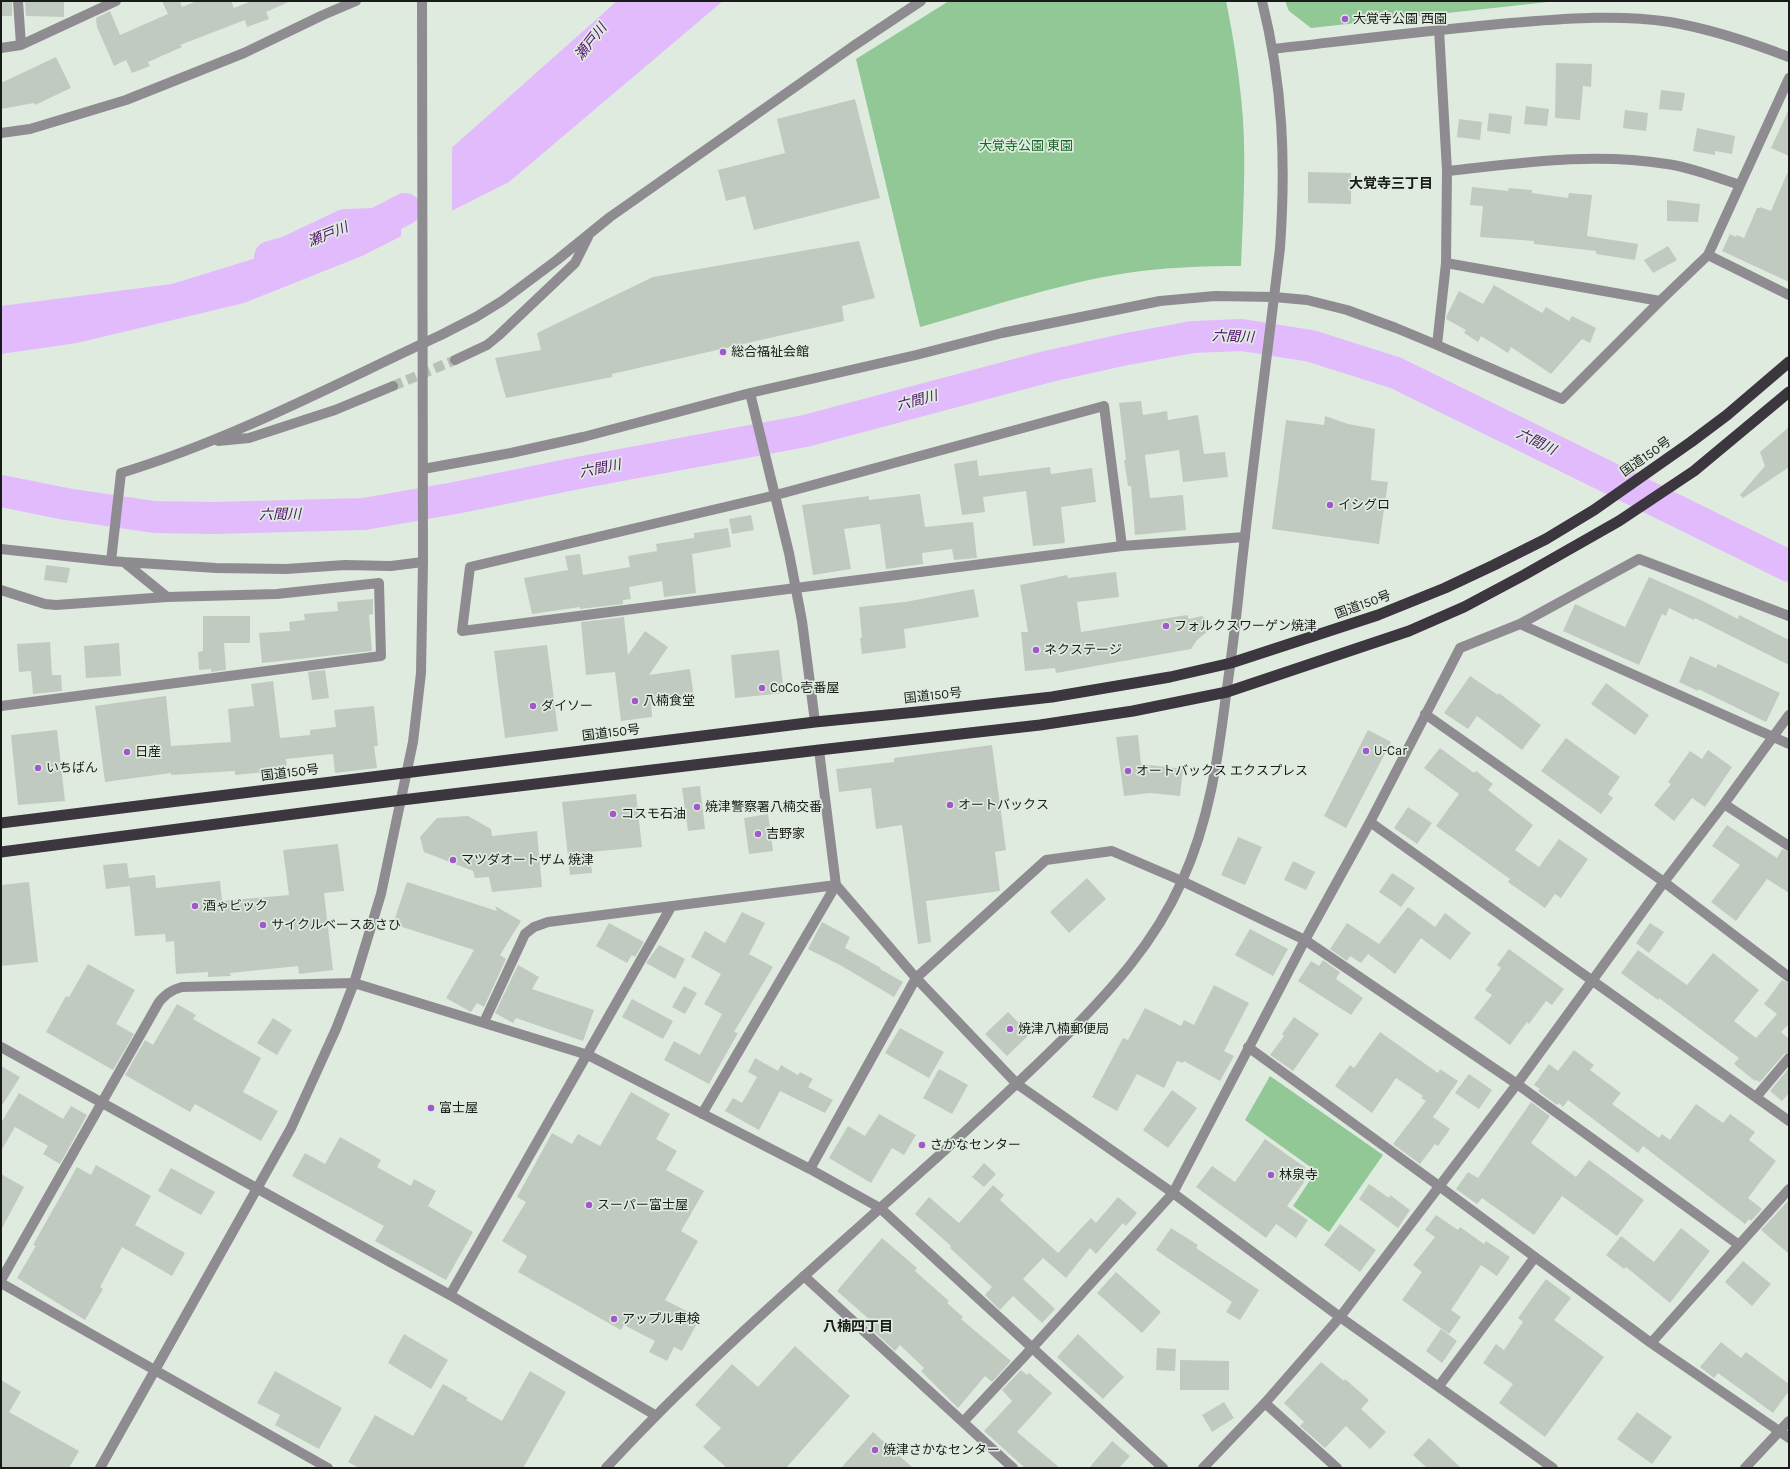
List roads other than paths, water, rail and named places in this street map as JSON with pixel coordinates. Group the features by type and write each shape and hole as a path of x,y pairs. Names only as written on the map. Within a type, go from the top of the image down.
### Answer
{"highway":[{"name":"国道150号","path":"1,823 815,722 1052,697 1170,676 1231,663 1370,618 1445,588 1546,539 1594,510 1668,459 1727,414 1789,362"},
{"path":"1,852 402,800 1040,725 1133,711 1227,692 1409,631 1471,603 1571,549 1619,521 1694,471 1789,392"}],"street":[{"path":"18,1 21,45"},
{"path":"1,48 21,45 114,1"},
{"path":"1,133 30,129 126,100 244,53 356,1"},
{"path":"100,1468 291,1128 336,1029 354,983 382,894 408,772 421,673 423,559 422,1"},
{"path":"111,558 121,473 214,441 423,339 476,317 502,301 610,217 852,47 921,1"},
{"path":"606,1468 655,1415 804,1276 1017,1084 1089,1012 1123,976 1145,947 1160,923 1182,881 1195,850 1210,799 1220,747 1280,248 1283,190 1283,139 1280,99 1273,49 1262,1"},
{"path":"1273,49 1439,29 1576,18 1669,22 1751,43 1789,57"},
{"path":"1437,345 1446,263 1447,171 1439,29"},
{"path":"423,473 752,397 1002,332 1160,301 1214,296 1274,297 1307,300 1347,310 1437,345 1562,399 1708,255 1789,78"},
{"path":"1447,171 1568,158 1621,158 1669,164 1740,185"},
{"path":"455,360 481,348 498,336 575,263 588,235"},
{"path":"1708,255 1789,295"},
{"path":"1446,263 1660,301"},
{"path":"214,441 249,438 335,410 393,386"},
{"path":"752,397 776,495 796,588 815,722"},
{"path":"1122,546 1104,406 776,495 470,567 462,631 1122,546 1245,537"},
{"path":"1,549 111,558 124,562 216,568 286,569 345,565 391,566 423,559"},
{"path":"963,1422 1173,1193 1248,1047 1370,822 1460,648 1520,624 1640,559 1789,616"},
{"path":"124,562 167,597"},
{"path":"1,590 45,604 56,605 167,597 277,594 379,583 381,656 1,706"},
{"path":"1520,624 1789,744"},
{"path":"1426,714 1664,882 1789,977"},
{"path":"1203,1468 1265,1403 1340,1317 1517,1084 1664,882 1724,804 1789,715"},
{"path":"819,750 836,885 916,978 1017,1084 1173,1193 1340,1317 1553,1468"},
{"path":"1724,804 1789,846"},
{"path":"1370,822 1789,1121"},
{"path":"810,1170 916,978 1046,860 1112,850 1182,881 1305,940 1517,1084 1740,1245"},
{"path":"484,1022 525,934 534,927 548,922 836,885"},
{"path":"702,1114 836,885"},
{"path":"450,1295 670,907"},
{"path":"1,1280 159,1002 165,995 182,987 354,983 588,1054 880,1208 1163,1468"},
{"path":"1248,1047 1651,1343 1789,1438"},
{"path":"1,1048 450,1295 655,1415"},
{"path":"1756,1097 1789,1058"},
{"path":"1651,1343 1789,1189"},
{"path":"1439,1386 1535,1257"},
{"path":"804,1276 1013,1468"},
{"path":"1,1283 328,1468"},
{"path":"1265,1403 1337,1468"},
{"path":"1745,1468 1789,1421"}],"water":[{"path":"617,1 723,1 509,182 362,256 244,303 77,343 1,354 1,306 172,284 366,224"}],"waterway":[{"name":"瀬戸川","path":"270,257 288,252 345,225 376,224 405,209"},
{"name":"六間川","path":"1,491 66,504 154,517 215,518 364,514 805,431 1050,366 1127,349 1193,337 1242,335 1311,346 1396,373 1789,566"}],"tunnel":[{"path":"393,386 455,360"}],"place":[{"name":"大覚寺公園 西園","path":"1345,19"},
{"name":"総合福祉会館","path":"723,352"},
{"name":"イシグロ","path":"1330,505"},
{"name":"フォルクスワーゲン焼津","path":"1166,626"},
{"name":"ネクステージ","path":"1036,650"},
{"name":"CoCo壱番屋","path":"762,688"},
{"name":"八楠食堂","path":"635,701"},
{"name":"ダイソー","path":"533,706"},
{"name":"U-Car","path":"1366,751"},
{"name":"日産","path":"127,752"},
{"name":"いちばん","path":"38,768"},
{"name":"オートバックス エクスプレス","path":"1128,771"},
{"name":"オートバックス","path":"950,805"},
{"name":"焼津警察署八楠交番","path":"697,807"},
{"name":"コスモ石油","path":"613,814"},
{"name":"吉野家","path":"758,834"},
{"name":"マツダオートザム 焼津","path":"453,860"},
{"name":"酒ゃビック","path":"195,906"},
{"name":"サイクルベースあさひ","path":"263,925"},
{"name":"焼津八楠郵便局","path":"1010,1029"},
{"name":"富士屋","path":"431,1108"},
{"name":"さかなセンター","path":"922,1145"},
{"name":"林泉寺","path":"1271,1175"},
{"name":"スーパー富士屋","path":"589,1205"},
{"name":"アップル車検","path":"614,1319"},
{"name":"焼津さかなセンター","path":"875,1450"}],"district":[{"name":"大覚寺三丁目","path":"1391,184"},
{"name":"八楠四丁目","path":"858,1327"}],"park label":[{"name":"大覚寺公園 東園","path":"1026,146"}]}
